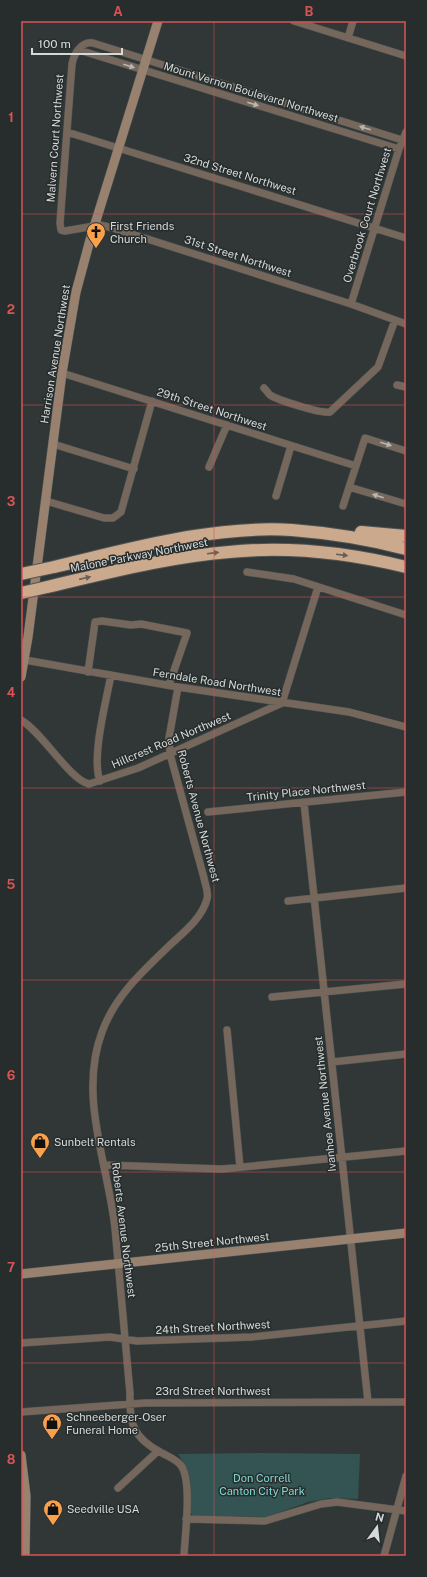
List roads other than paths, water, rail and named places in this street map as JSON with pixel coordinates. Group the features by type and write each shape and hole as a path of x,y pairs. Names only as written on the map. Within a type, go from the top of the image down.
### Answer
{"highway":[{"path":"291,530 341,530 406,536"},
{"name":"Malone Parkway Northwest","path":"54,563 151,539 182,539 230,533 291,530 364,539 406,549"},
{"name":"Malone Parkway Northwest","path":"21,593 185,557 253,550 325,553 370,559 406,567"},
{"path":"21,568 54,563"},
{"path":"21,574 54,563"}],"street":[{"name":"Harrison Avenue Northwest","path":"21,677 25,660 62,373 76,292 94,225 158,21"},
{"path":"294,21 406,56"},
{"path":"348,38 353,21"},
{"name":"Mount Vernon Boulevard Northwest","path":"399,149 78,50 84,44 91,42 402,140"},
{"name":"Malvern Court Northwest","path":"61,230 60,223 72,64 78,50"},
{"name":"32nd Street Northwest","path":"67,132 406,238"},
{"name":"Overbrook Court Northwest","path":"351,304 399,149 406,132"},
{"name":"31st Street Northwest","path":"61,230 65,231 94,225 113,228 351,304 406,324"},
{"path":"264,388 270,395 299,406 323,413 330,412 378,366 395,320"},
{"name":"29th Street Northwest","path":"62,373 356,466"},
{"path":"397,384 406,387"},
{"path":"46,501 99,516 113,518 121,512 152,401"},
{"path":"209,467 227,425"},
{"path":"343,506 366,438 406,450"},
{"path":"53,444 134,469"},
{"path":"276,496 291,446"},
{"path":"350,487 406,504"},
{"path":"247,572 294,579 406,615"},
{"path":"282,703 318,587"},
{"path":"88,672 95,622 102,621 131,625 141,624 188,633 169,685"},
{"name":"Ferndale Road Northwest","path":"25,660 178,687 349,712 406,727"},
{"path":"100,782 97,759 111,675"},
{"name":"Roberts Avenue Northwest","path":"178,687 169,738 170,754 204,878 208,894 207,899 202,911 191,925 127,988 114,1007 102,1031 95,1058 92,1084 94,1112 105,1165 115,1228 125,1339 130,1419 135,1432 144,1441 180,1465 185,1474 187,1487 184,1556"},
{"name":"Hillcrest Road Northwest","path":"21,720 28,724 74,775 84,783 89,784 100,782 133,770 282,703"},
{"name":"Trinity Place Northwest","path":"208,812 406,792"},
{"name":"Ivanhoe Avenue Northwest","path":"304,803 368,1402"},
{"path":"288,901 406,888"},
{"path":"272,997 406,984"},
{"path":"227,1030 240,1167"},
{"path":"332,1062 406,1054"},
{"path":"105,1165 222,1169 406,1151"},
{"name":"25th Street Northwest","path":"21,1274 406,1233"},
{"name":"24th Street Northwest","path":"21,1342 110,1337 137,1341 252,1337 406,1321"},
{"name":"23rd Street Northwest","path":"21,1412 130,1403 406,1402"},
{"path":"118,1488 158,1451"},
{"path":"21,1456 26,1496 25,1556"},
{"path":"384,1556 406,1476"},
{"path":"186,1519 265,1521 321,1504 337,1502 406,1512"}],"place":[{"name":"First Friends Church","path":"96,249"},
{"name":"Sunbelt Rentals","path":"40,1159"},
{"name":"Schneeberger-Oser Funeral Home","path":"52,1440"},
{"name":"Seedville USA","path":"53,1526"}],"park label":[{"name":"Don Correll Canton City Park","path":"262,1484"}]}
